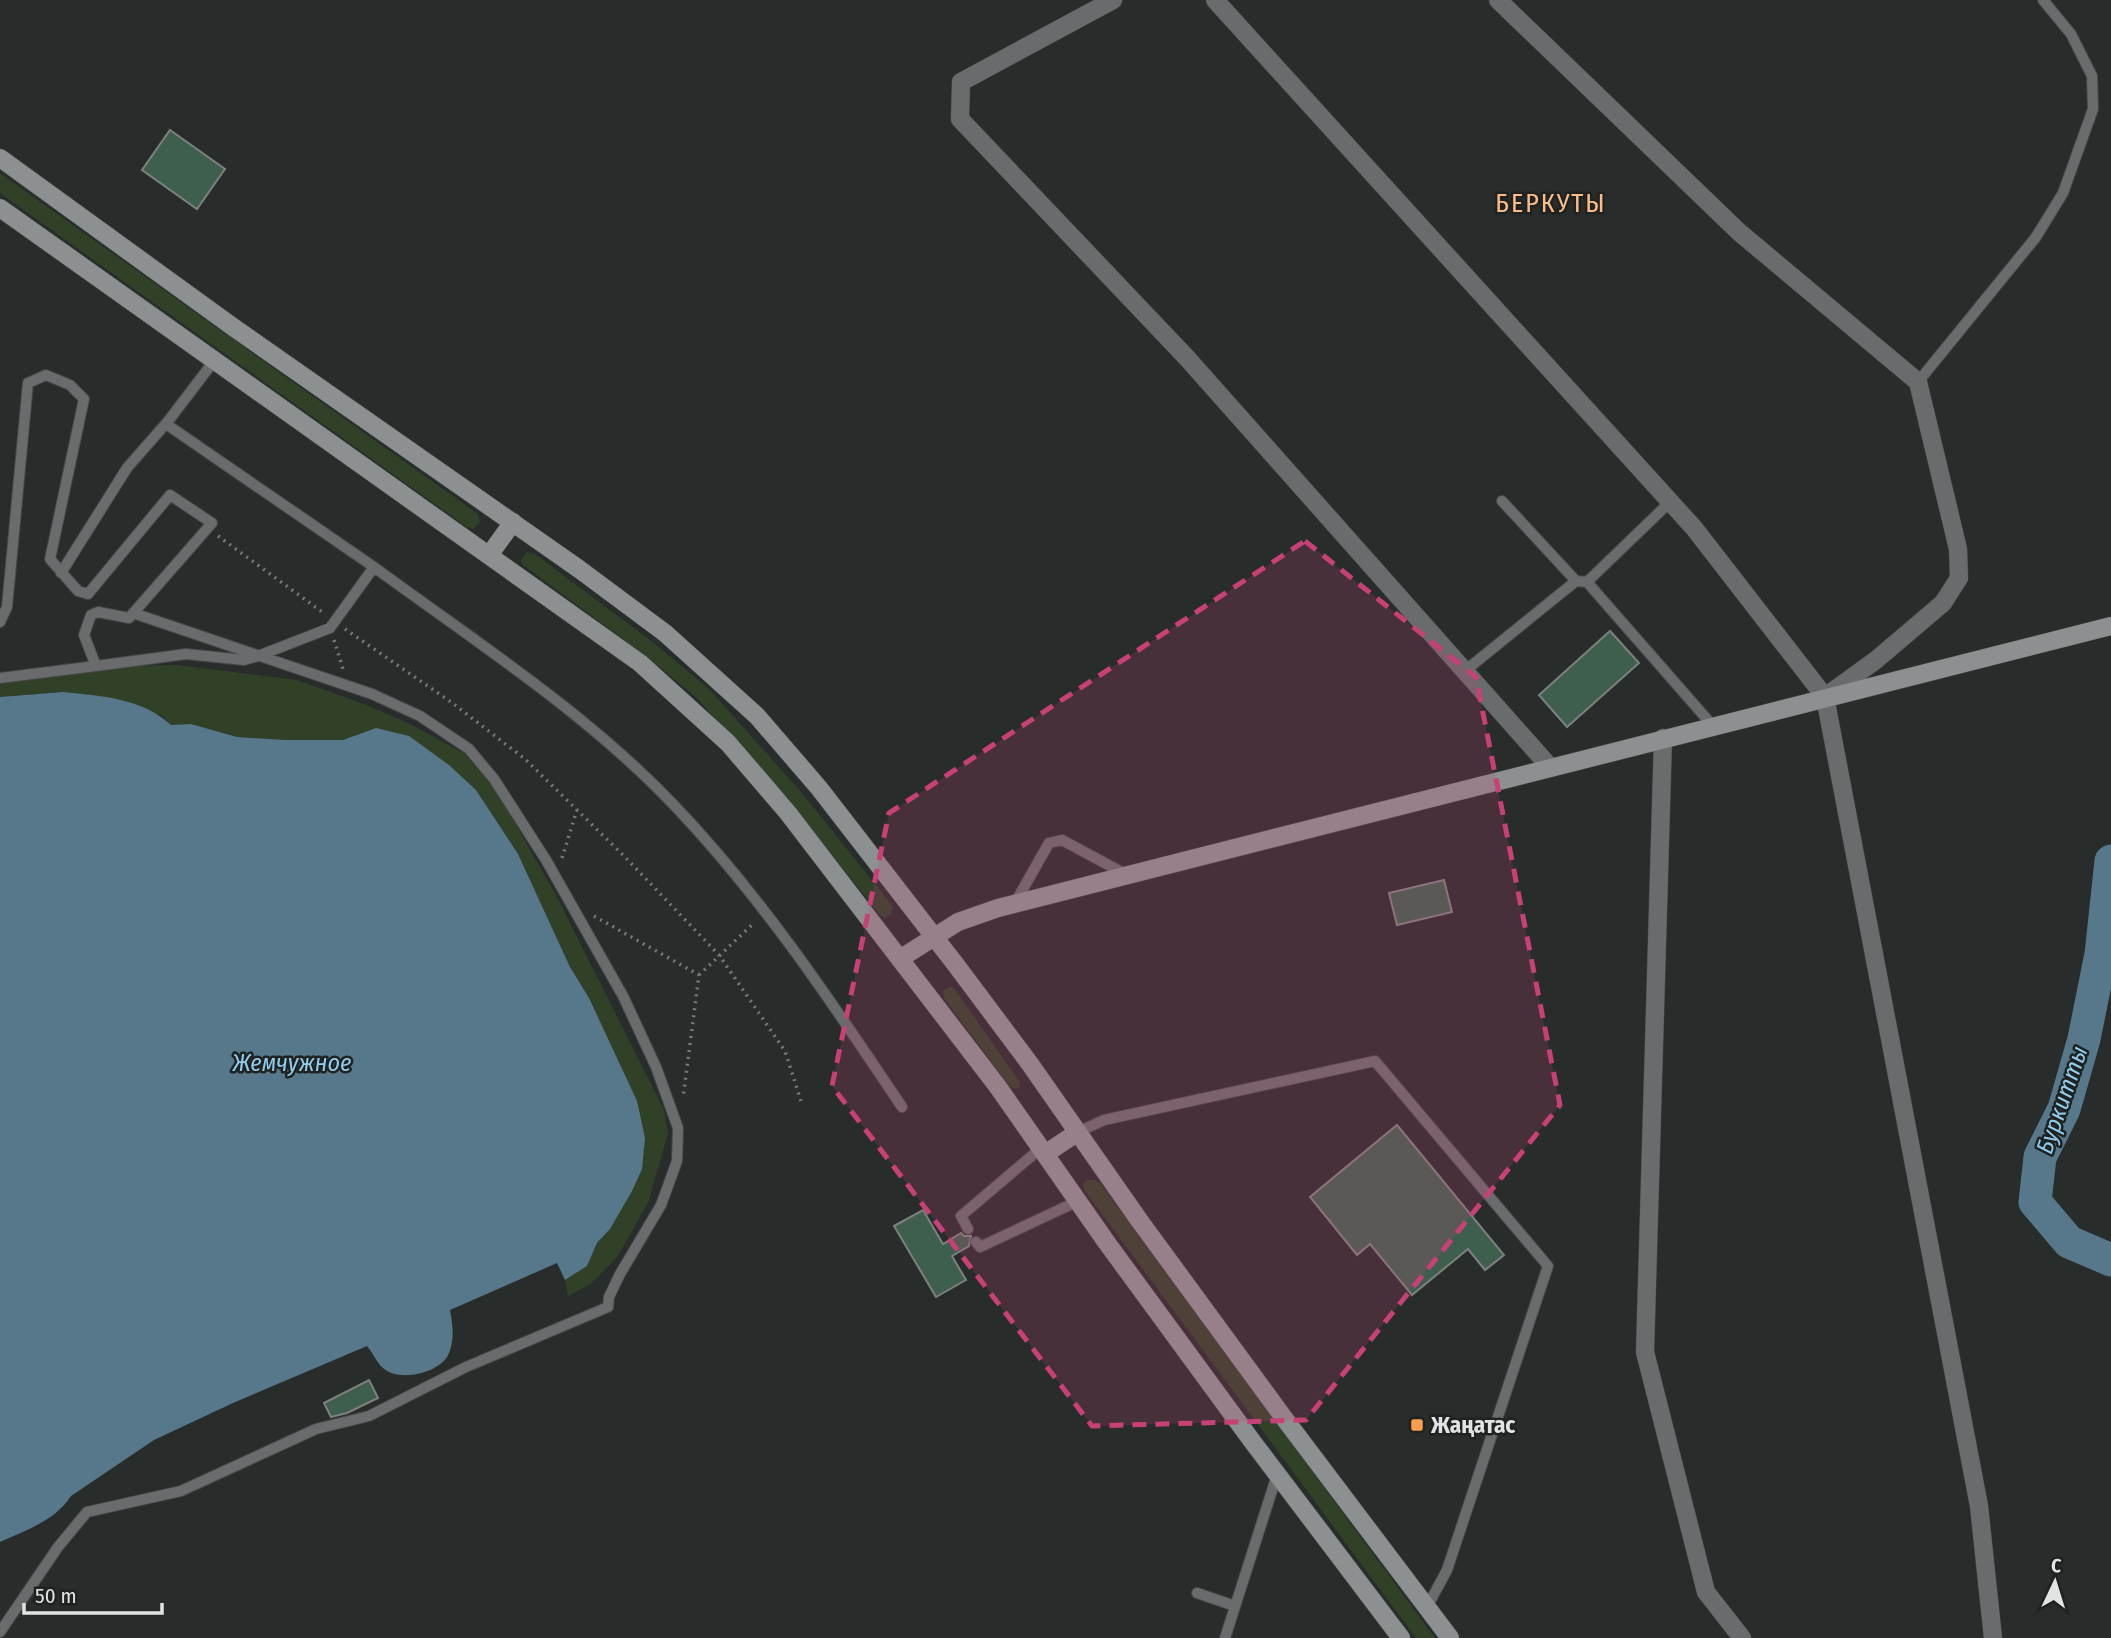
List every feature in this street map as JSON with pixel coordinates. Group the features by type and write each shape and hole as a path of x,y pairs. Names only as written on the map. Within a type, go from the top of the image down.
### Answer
{"main road":[{"path":"0,158 665,633 757,716 819,788 1022,1053 1284,1418 1450,1638"},
{"path":"0,208 640,663 728,743 788,813 901,958 998,1087 1278,1475 1401,1638"},
{"path":"489,554 513,522"},
{"path":"901,958 958,922 1015,903 2111,626"},
{"path":"1043,1151 1077,1132"}],"street":[{"path":"1113,0 961,82 960,119 1188,358 1550,767"},
{"path":"1215,0 1694,528 1825,697 1979,1506 1993,1638"},
{"path":"1498,0 1739,232 1918,382 1958,548 1959,578 1943,603 1876,660 1825,697"},
{"path":"1663,738 1645,1352 1706,1592 1742,1638"}],"lane":[{"path":"1918,382 2036,237 2063,192 2093,109 2092,76 2071,34 2043,0"},
{"path":"61,573 127,468 166,424 214,361"},
{"path":"0,622 8,607 28,383 46,375 70,385 83,399 50,559 78,591 88,594 170,495 212,523 129,618 99,612 91,615 84,635 96,666"},
{"path":"166,424 374,567 587,723 672,803 766,911 902,1107"},
{"path":"1502,501 1581,581 1713,726"},
{"path":"1466,670 1581,581 1670,502"},
{"path":"0,678 186,654 244,660 258,656 332,625 374,567"},
{"path":"0,1632 58,1546 87,1513 181,1492 316,1429 369,1416 466,1367 608,1307 609,1297 620,1274 661,1205 677,1161 678,1128 656,1067 628,1007 555,876 494,779 469,749 420,716 349,686 133,613"},
{"path":"1015,903 1049,843 1062,840 1127,875"},
{"path":"1077,1132 1104,1120 1374,1061 1548,1266 1447,1570 1426,1607"},
{"path":"968,1229 961,1216 1043,1151"},
{"path":"976,1242 980,1247 1078,1201"},
{"path":"1225,1638 1278,1475"},
{"path":"1197,1593 1235,1606"}],"path":[{"path":"207,529 332,625 451,702 525,759 719,955 785,1051 801,1101"},
{"path":"332,625 349,686"},
{"path":"555,876 577,810"},
{"path":"570,902 699,975"},
{"path":"678,1135 699,975 766,911"}],"highlighted area":[{"path":"1305,541 1476,677 1560,1105 1306,1420 1092,1426 832,1086 889,813"}],"green space":[{"path":"0,173 478,514 480,522 473,529 467,527 0,193"},
{"path":"527,552 535,554 654,643 708,688 802,793 891,904 893,908 890,915 885,918 881,916 792,805 696,697 645,655 523,565 521,560"},
{"path":"177,665 297,680 364,704 410,724 465,754 498,793 557,897 664,1110 668,1134 648,1203 617,1257 592,1283 568,1296 565,1280 587,1266 597,1243 610,1229 645,1138 636,1101 589,998 570,967 518,854 476,790 409,736 376,728 343,740 237,737 191,724 171,725 161,715 63,692 0,697 0,678 96,666"},
{"path":"954,988 1019,1081 1020,1087 1010,1087 944,998 943,991"},
{"path":"1087,1180 1100,1183 1435,1638 1416,1638 1085,1191 1083,1184"}],"water":[{"name":"Жемчужное","path":"63,692 120,700 147,709 171,725 191,724 237,737 343,740 376,728 409,736 449,765 476,790 518,854 570,967 589,998 637,1101 645,1138 642,1169 610,1229 597,1243 587,1266 565,1280 557,1263 450,1310 452,1340 447,1357 442,1363 426,1372 398,1375 381,1366 367,1346 154,1440 71,1496 49,1518 0,1542 0,697"}],"building":[{"path":"170,130 225,169 197,209 142,170"},
{"path":"1610,631 1639,663 1567,727 1539,695"},
{"path":"1444,880 1452,912 1397,925 1389,893"},
{"path":"1397,1125 1504,1255 1485,1270 1468,1249 1412,1295 1370,1244 1357,1255 1310,1197"},
{"path":"923,1210 943,1244 961,1233 971,1236 969,1246 952,1256 966,1280 936,1297 894,1226"},
{"path":"369,1380 378,1398 347,1413 331,1417 324,1403"}],"waterway":[{"name":"Буркитты","path":"2111,861 2101,954 2084,1039 2064,1109 2040,1157 2035,1202 2069,1242 2111,1260"}],"place":[{"name":"Жаңатас","path":"1417,1425"}],"district":[{"name":"БЕРКУТЫ","path":"1551,203"}]}
